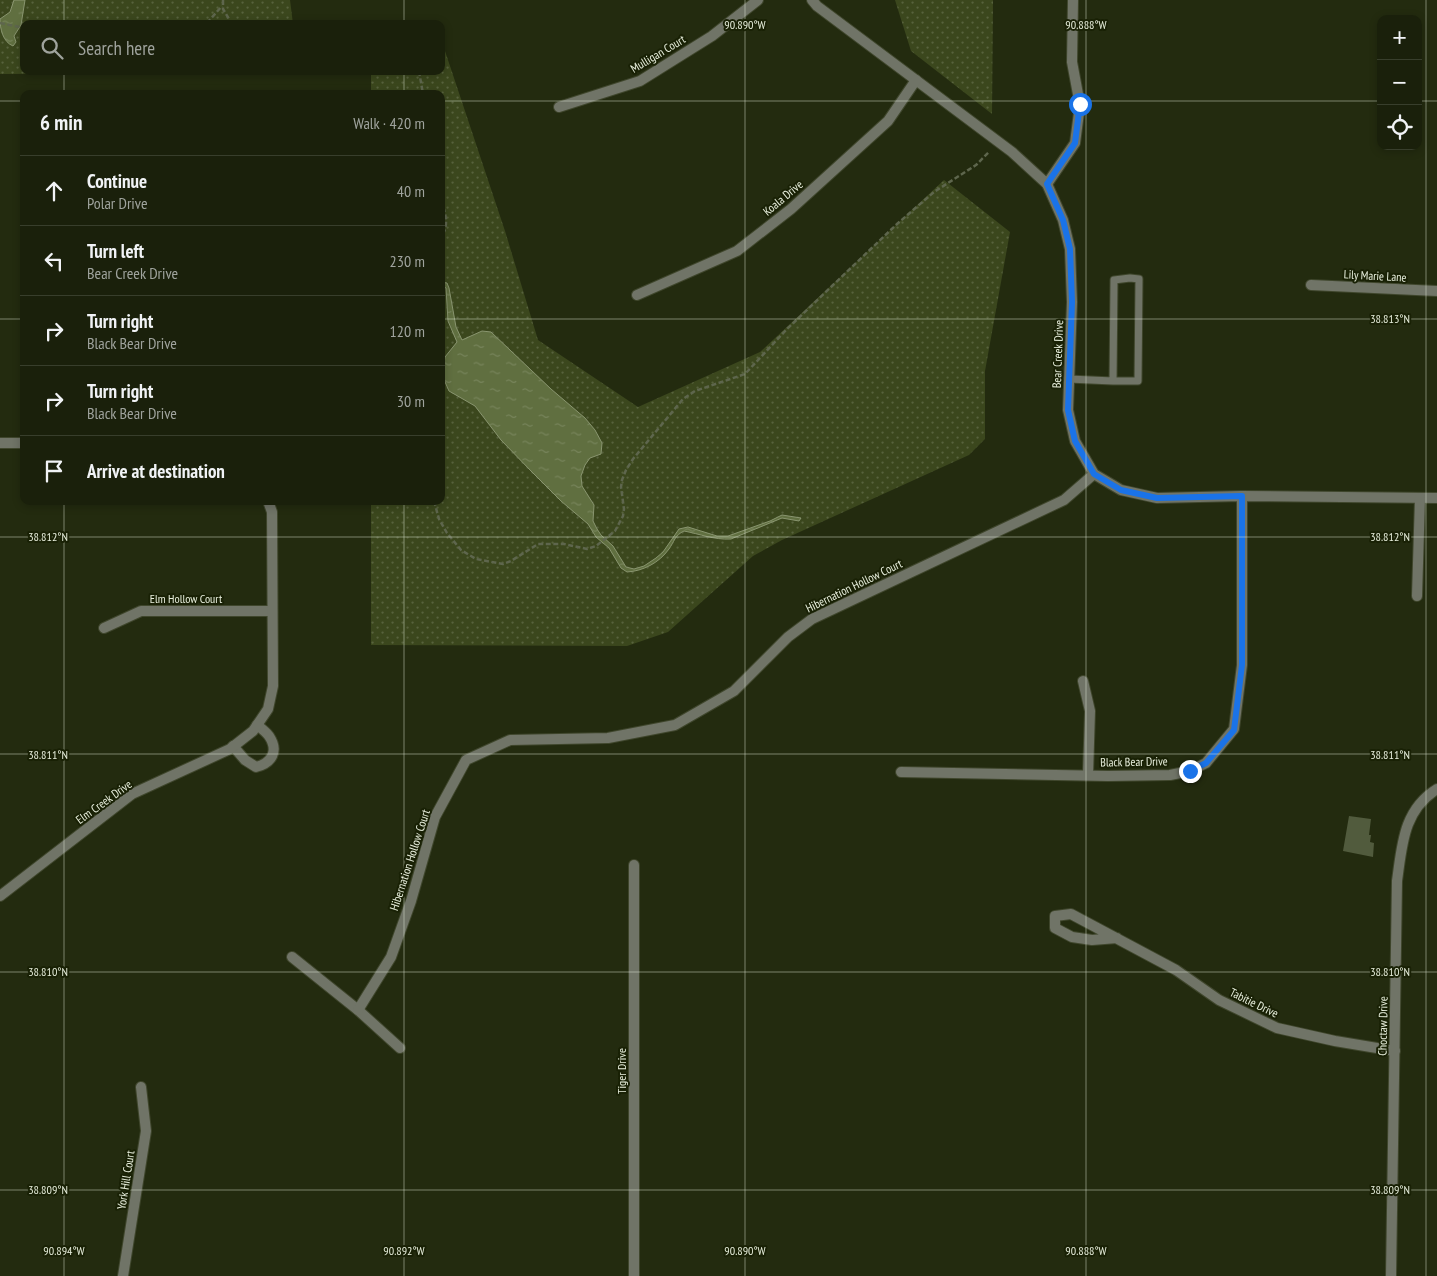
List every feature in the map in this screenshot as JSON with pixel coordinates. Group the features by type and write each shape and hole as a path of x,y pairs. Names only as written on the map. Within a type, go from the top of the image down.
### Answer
{"street":[{"name":"Mulligan Court","path":"559,107 640,81 712,36 758,0"},
{"name":"Bear Creek Drive","path":"812,0 817,6 1012,152 1047,184 1063,220 1070,249 1072,302 1068,410 1075,441 1094,474 1121,490 1157,498 1242,496 1437,498"},
{"path":"1047,184 1075,143 1080,104 1072,62 1073,0"},
{"name":"Koala Drive","path":"637,295 738,251 791,209 888,121 916,80"},
{"name":"Lily Marie Lane","path":"1312,285 1437,291"},
{"path":"0,443 20,443"},
{"name":"Hibernation Hollow Court","path":"358,1010 390,957 411,901 435,817 466,760 510,740 608,738 675,725 734,691 788,637 812,619 1064,500 1094,474"},
{"name":"Black Bear Drive","path":"902,772 1170,775 1190,771 1206,763 1234,730 1242,665 1242,496"},
{"path":"1417,596 1420,498"},
{"name":"Elm Creek Drive","path":"0,896 132,794 233,746 253,731 268,709 273,686 272,512 269,505"},
{"name":"Elm Hollow Court","path":"104,628 141,611 272,611"},
{"path":"1082,681 1090,711 1088,775"},
{"path":"233,746 244,760 256,767 266,764 272,757 273,746 269,736 257,725"},
{"name":"Choctaw Drive","path":"1391,1276 1397,881 1403,843 1410,817 1430,794 1437,789"},
{"name":"Tiger Drive","path":"634,865 634,1276"},
{"name":"Tabitie Drive","path":"1117,938 1092,940 1072,937 1055,928 1056,916 1071,914 1117,938 1176,970 1219,1000 1277,1028 1335,1041 1395,1051"},
{"path":"292,957 358,1010 400,1048"},
{"name":"York Hill Court","path":"123,1276 146,1131 141,1087"}],"lane":[{"path":"1069,380 1113,381 1138,381 1139,279 1114,280 1112,291 1113,381"}],"path":[{"path":"224,0 224,8 230,20"},
{"path":"210,20 224,5"},
{"path":"0,23 20,27"},
{"path":"421,75 422,90"},
{"path":"435,505 439,519 447,533 461,550 476,559 494,564 511,562 538,544 557,544 587,549 596,546 615,531 623,516 621,487 626,470 633,459 683,400 695,391 746,374 787,329 897,224 934,192 976,165 989,152"}],"shaded area":[{"path":"0,0 290,0 292,20 20,20 20,74 0,74"},
{"path":"895,0 993,0 992,114 911,51"},
{"path":"445,51 505,231 538,340 638,407 760,352 944,180 1010,232 985,371 985,439 969,455 782,540 753,556 668,632 627,646 371,645 371,505 445,505 445,90 371,90 371,75 445,75"}],"water":[{"path":"14,0 25,0 22,20 20,20 20,27 14,36 16,42 13,46 3,35 0,19 10,12"},
{"path":"445,283 449,288 456,327 462,340 482,331 491,332 551,389 585,418 595,430 602,443 601,454 590,458 585,465 581,476 582,486 594,505 593,521 597,529 613,546 626,567 634,569 644,566 656,558 663,552 679,529 688,527 717,536 728,536 782,515 801,518 799,521 782,518 731,539 713,538 684,531 656,562 645,568 627,572 621,568 609,548 596,537 588,524 561,501 501,440 475,406 449,391 445,382 445,357 457,342 448,321"}],"building":[{"path":"1349,816 1371,819 1369,835 1371,835 1370,842 1374,843 1373,857 1343,851"}],"route":[{"path":"1080,104 1075,143 1047,184 1063,220 1070,249 1072,302 1068,410 1075,441 1094,474 1121,490 1157,498 1242,496 1242,665 1234,730 1206,763 1190,771"}]}
